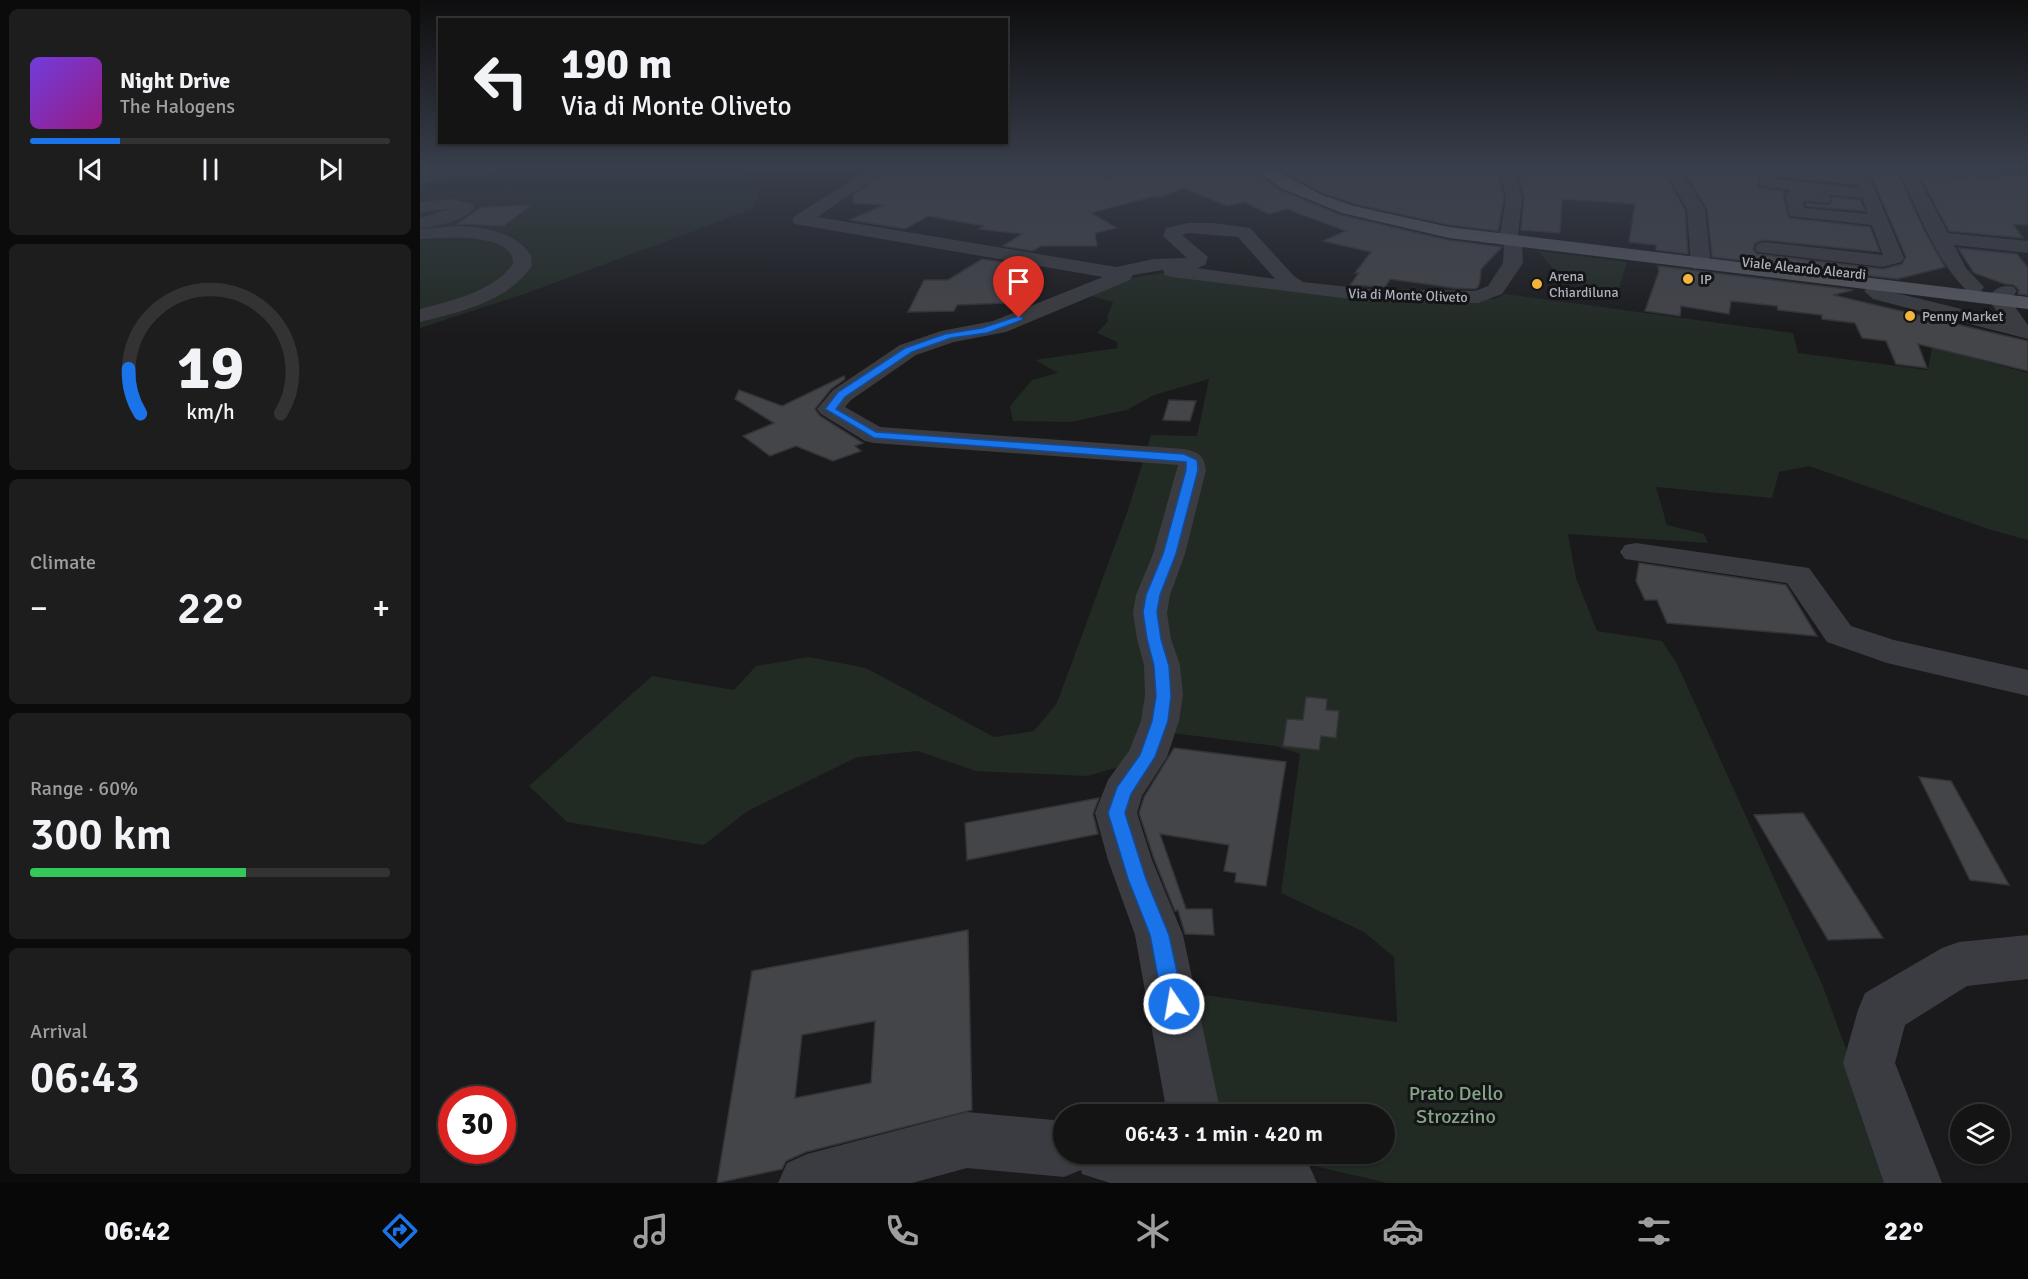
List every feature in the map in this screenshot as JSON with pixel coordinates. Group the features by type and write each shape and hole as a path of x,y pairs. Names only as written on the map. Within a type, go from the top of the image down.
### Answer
{"main road":[{"path":"1405,223 1439,231 1510,239"},
{"path":"1435,223 1510,239"},
{"name":"Viale Aleardo Aleardi","path":"1510,239 1700,261 1974,287 2028,303"},
{"name":"Viale Aleardo Aleardi","path":"1700,261 1931,292 2003,296 2028,294"}],"street":[{"name":"Via di Monte Oliveto","path":"820,223 1119,275 1183,271 1298,288 1366,295 1478,297 1495,290 1513,263 1510,239 1512,223"},
{"path":"1697,223 1700,261"},
{"path":"1834,256 1826,226 1838,223"},
{"path":"1764,248 1883,261 1894,258 1885,223"},
{"path":"1932,223 1958,271 1974,287"},
{"name":"Via di Monte Oliveto","path":"1192,1104 1159,935 1142,894 1116,813 1123,792 1147,757 1160,721 1164,696 1162,666 1154,639 1150,612 1153,595 1169,554 1192,470 1191,460 874,435 830,407 842,394 890,360 909,350 949,336 998,327 1119,275 1154,265 1198,261 1198,257 1172,236 1172,232 1188,228 1239,230 1250,236 1287,280 1298,288"},
{"path":"420,234 470,232 492,236 514,248 524,261 513,276 491,291 420,316"},
{"path":"1939,238 2026,239"},
{"path":"1881,286 1874,291 1880,295 2024,330"},
{"path":"1931,292 1974,287"},
{"path":"2003,296 2024,330"},
{"path":"1636,552 1798,574 1839,634 1887,651 2028,683"},
{"path":"1913,1183 1869,1063 1883,1010 1959,964 2028,957"},
{"path":"807,1183 967,1140 1053,1148"},
{"path":"1245,1164 1288,1183"}],"green space":[{"path":"420,223 715,223 527,293 420,328"},
{"path":"1538,251 1627,262 1618,291 1565,282"},
{"name":"Prato Dello Strozzino","path":"1164,273 1206,276 1337,297 1494,299 1505,294 1793,333 1798,353 1928,370 1932,347 2028,373 2028,540 1991,530 1809,466 1779,472 1772,498 1656,487 1667,525 1704,534 1708,543 1568,534 1576,578 1597,631 1662,641 1677,664 1822,984 1896,1183 1387,1183 1306,1164 1395,1164 1395,1104 1205,1104 1183,992 1397,1022 1394,957 1364,932 1281,893 1300,754 1276,746 1172,733 1163,687 1122,766 1087,776 976,771 918,751 857,757 746,812 704,845 567,822 529,786 652,676 734,690 756,666 809,657 866,668 994,737 1034,731 1057,703 1129,507 1151,435 1197,436 1209,379 1154,395 1127,410 1070,422 1013,421 1010,406 1032,380 1058,373 1035,360 1118,348 1117,342 1097,333 1108,321 1107,317 1113,302 1084,294 1118,280"}],"building":[{"path":"458,223 508,223 504,226"},
{"path":"870,223 915,223 905,229"},
{"path":"968,223 1109,223 1117,228 1095,233 1097,246 1041,246 1033,251 1003,246 1022,234 979,229 984,226"},
{"path":"1325,223 1376,223 1448,240 1502,247 1481,269 1480,281 1475,289 1390,279 1385,287 1350,285 1359,273 1355,273 1371,252 1323,241 1346,231"},
{"path":"1441,223 1499,223 1498,231"},
{"path":"1522,223 1561,223 1560,233 1521,230"},
{"path":"1632,223 1686,223 1688,254 1656,250 1656,245 1629,242"},
{"path":"1708,223 1836,223 1870,227 1880,252 1764,240 1755,243 1753,249 1757,254 1883,269 1902,264 1906,257 1892,223 1921,223 1945,267 1897,279 1712,257"},
{"path":"1945,223 2028,223 2013,224 2023,238 1949,231"},
{"path":"1958,248 2017,254 2028,268 2028,295 2018,294 2019,290 2014,285 1974,273"},
{"path":"982,259 1014,264 1003,271 1031,283 1034,302 1019,308 1005,303 957,305 954,311 908,312 924,280 948,280"},
{"path":"1658,266 1853,290 1833,295 2028,341 2028,371 1918,344 1927,368 1896,364 1886,341 1862,338 1855,323 1822,319 1822,315 1778,310 1777,306 1731,301 1729,314 1681,306 1680,316 1645,311 1659,271"},
{"path":"844,376 845,379 831,389 815,409 820,416 863,443 855,446 861,451 833,461 796,446 770,456 743,436 774,423 735,399 739,390 782,406"},
{"path":"1169,400 1196,401 1190,421 1163,420"},
{"path":"1639,563 1786,585 1817,636 1667,623 1657,600 1645,600 1636,581"},
{"path":"1306,697 1327,699 1326,710 1339,711 1336,738 1321,736 1319,750 1283,746 1287,719 1303,720"},
{"path":"1174,748 1286,762 1266,886 1235,882 1236,873 1224,871 1229,845 1160,834 1186,909 1212,909 1214,935 1185,934 1178,910 1175,911 1154,859 1139,813 1144,797"},
{"path":"1919,777 1951,781 2009,885 1970,880"},
{"path":"1099,798 1093,814 1098,834 967,860 965,823"},
{"path":"1803,813 1883,938 1828,940 1754,815"},
{"path":"968,930 972,1110 806,1152 786,1161 782,1169 717,1183 752,971","holes":["875,1021 871,1083 795,1098 802,1035"]}],"place":[{"name":"IP","path":"1688,279"},
{"name":"Arena Chiardiluna","path":"1537,284"},
{"name":"Penny Market","path":"1910,316"}],"route":[{"path":"1019,318 998,327 956,334 909,350 890,360 842,394 830,409 874,435 1191,460 1192,470 1169,554 1153,595 1150,612 1154,639 1162,666 1164,696 1160,721 1147,757 1123,792 1116,813 1130,860 1159,935 1174,1004"}]}
